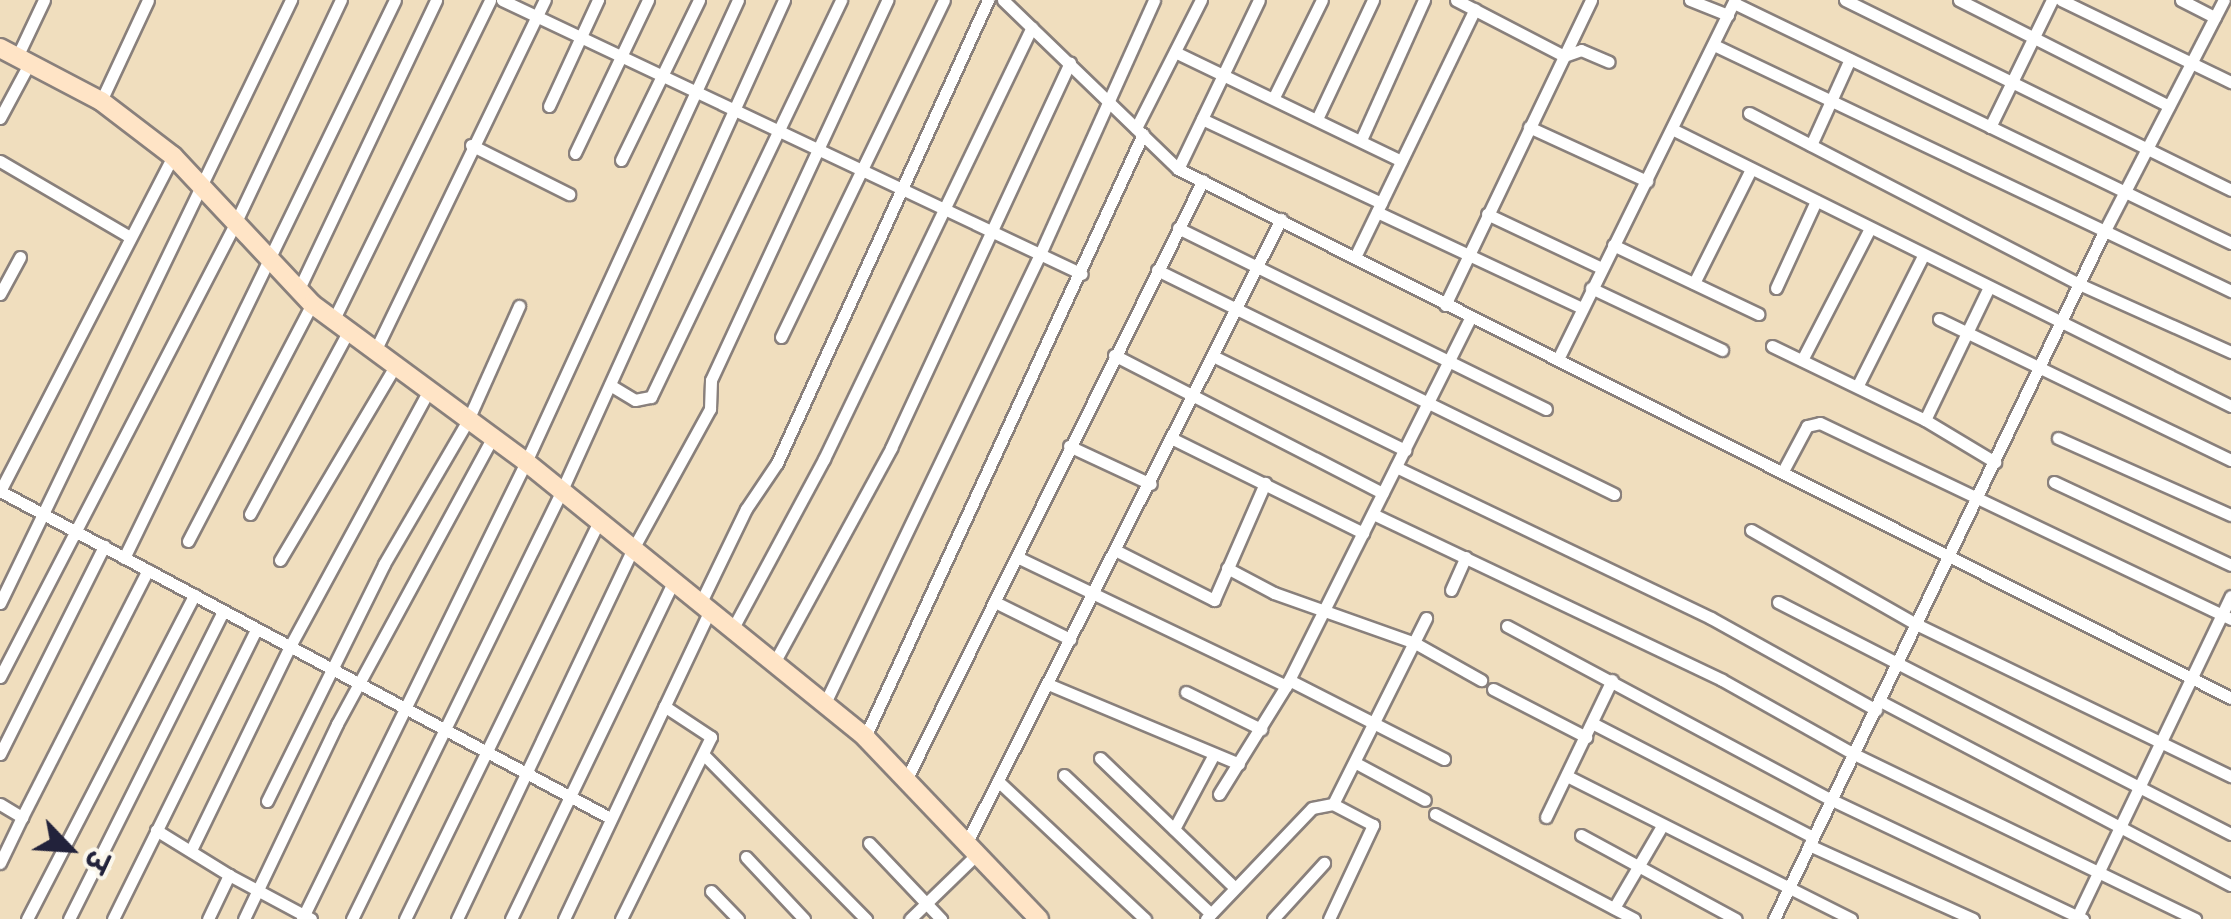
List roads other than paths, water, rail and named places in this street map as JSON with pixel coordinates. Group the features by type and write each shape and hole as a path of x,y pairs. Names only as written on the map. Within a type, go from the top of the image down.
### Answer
{"street":[{"path":"0,118 10,54 44,0"},
{"path":"101,101 148,0"},
{"path":"0,603 47,516 291,0"},
{"path":"0,677 234,226 341,0"},
{"path":"124,558 270,266 395,0"},
{"path":"298,291 436,0"},
{"path":"333,320 490,0"},
{"path":"502,0 696,88 1082,274"},
{"path":"375,352 545,0"},
{"path":"549,106 598,0"},
{"path":"575,153 648,0"},
{"path":"621,160 699,0"},
{"path":"156,830 306,918 402,711 526,462 738,0"},
{"path":"352,919 562,490 784,0"},
{"path":"610,385 636,400 651,397 841,0"},
{"path":"457,919 634,548 710,409 712,380 822,148 886,0"},
{"path":"781,337 944,0"},
{"path":"564,919 664,706 746,509 776,463 905,192 988,0"},
{"path":"1003,0 1178,169 1356,255 1470,319 1951,554 2231,698"},
{"path":"824,702 1040,254 1154,0"},
{"path":"866,738 1082,274 1174,52 1201,0"},
{"path":"1178,169 1259,0"},
{"path":"1274,97 1322,0"},
{"path":"1317,119 1373,0"},
{"path":"1360,140 1424,0"},
{"path":"1456,0 1564,56 1581,50 1608,62"},
{"path":"1445,305 1591,0"},
{"path":"1690,0 1733,6 2231,243"},
{"path":"1846,0 2011,78 2231,190"},
{"path":"1959,0 2169,106"},
{"path":"1990,127 2032,34 2052,0"},
{"path":"2061,0 2231,82"},
{"path":"2181,0 2215,17"},
{"path":"1774,919 2103,234 2224,0"},
{"path":"1558,359 1733,6"},
{"path":"1356,255 1475,9"},
{"path":"733,628 1032,27"},
{"path":"1714,45 2103,234 2231,291"},
{"path":"1174,52 1401,160"},
{"path":"10,54 101,101 173,156 270,266 312,304 526,462 824,702 866,738 1039,919"},
{"path":"1811,145 1850,59"},
{"path":"774,663 891,448 1070,64"},
{"path":"1748,113 2080,284 2231,352"},
{"path":"1202,118 1582,308"},
{"path":"1529,127 1646,181"},
{"path":"1672,129 2062,326 2231,406"},
{"path":"472,145 570,194"},
{"path":"173,156 0,492 488,757 610,818"},
{"path":"0,161 130,237"},
{"path":"1694,284 1751,169"},
{"path":"906,780 1203,180"},
{"path":"1776,288 1816,202"},
{"path":"1488,214 1601,268"},
{"path":"910,919 971,849 998,781 1175,440 1282,218"},
{"path":"1178,228 1546,409"},
{"path":"1802,360 1870,228"},
{"path":"1612,245 1758,314"},
{"path":"0,294 20,256"},
{"path":"1858,385 1923,256"},
{"path":"1158,270 1614,494"},
{"path":"1591,288 1722,350"},
{"path":"1925,420 1988,289"},
{"path":"188,541 312,304"},
{"path":"268,801 330,672 468,420 519,306"},
{"path":"1218,794 1288,683 1470,319"},
{"path":"1939,319 2231,460"},
{"path":"250,514 348,332"},
{"path":"1772,346 1858,385 1995,462"},
{"path":"1114,355 1383,493"},
{"path":"1215,357 1405,450"},
{"path":"280,560 395,366"},
{"path":"191,850 289,648 429,390"},
{"path":"1783,471 1807,426 1820,424 2227,617"},
{"path":"244,919 357,686 492,437"},
{"path":"2058,438 2231,516"},
{"path":"1175,440 1363,533"},
{"path":"1069,446 1150,484"},
{"path":"1396,466 1711,618 2119,832 2231,885"},
{"path":"2054,482 2231,565"},
{"path":"1116,551 1214,600 1265,483"},
{"path":"1373,514 1722,680 1854,754 2196,919"},
{"path":"405,919 488,757 598,521"},
{"path":"1751,530 1916,624 2231,776"},
{"path":"0,754 104,546"},
{"path":"1018,556 1093,595 1376,722 1444,760"},
{"path":"1451,590 1466,557"},
{"path":"1228,568 1324,611 1415,644 1482,680"},
{"path":"0,863 148,570"},
{"path":"511,919 674,580"},
{"path":"27,919 194,596"},
{"path":"1508,626 1832,800 2079,918 2192,678 2227,617 2231,596"},
{"path":"995,602 1070,640"},
{"path":"1778,602 2138,791 2231,834"},
{"path":"69,919 223,612"},
{"path":"1334,804 1426,618"},
{"path":"113,919 256,630"},
{"path":"1546,817 1612,680"},
{"path":"1048,684 1239,764"},
{"path":"1493,689 1586,737"},
{"path":"1186,692 1262,729"},
{"path":"620,919 704,755 710,734 664,706"},
{"path":"1594,724 1811,841 1973,919"},
{"path":"1174,829 1214,754"},
{"path":"704,755 866,919"},
{"path":"1100,758 1235,888"},
{"path":"1356,763 1425,800"},
{"path":"1064,775 1208,916 1312,808 1334,804 1373,826 1329,919"},
{"path":"1568,776 1844,918"},
{"path":"998,781 1145,919"},
{"path":"0,804 22,817"},
{"path":"1435,814 1634,919"},
{"path":"1614,908 1662,826"},
{"path":"1581,835 1736,919"},
{"path":"869,843 941,919"},
{"path":"746,857 804,919"},
{"path":"1273,919 1324,862"},
{"path":"208,919 230,875"},
{"path":"711,891 738,919"}]}
